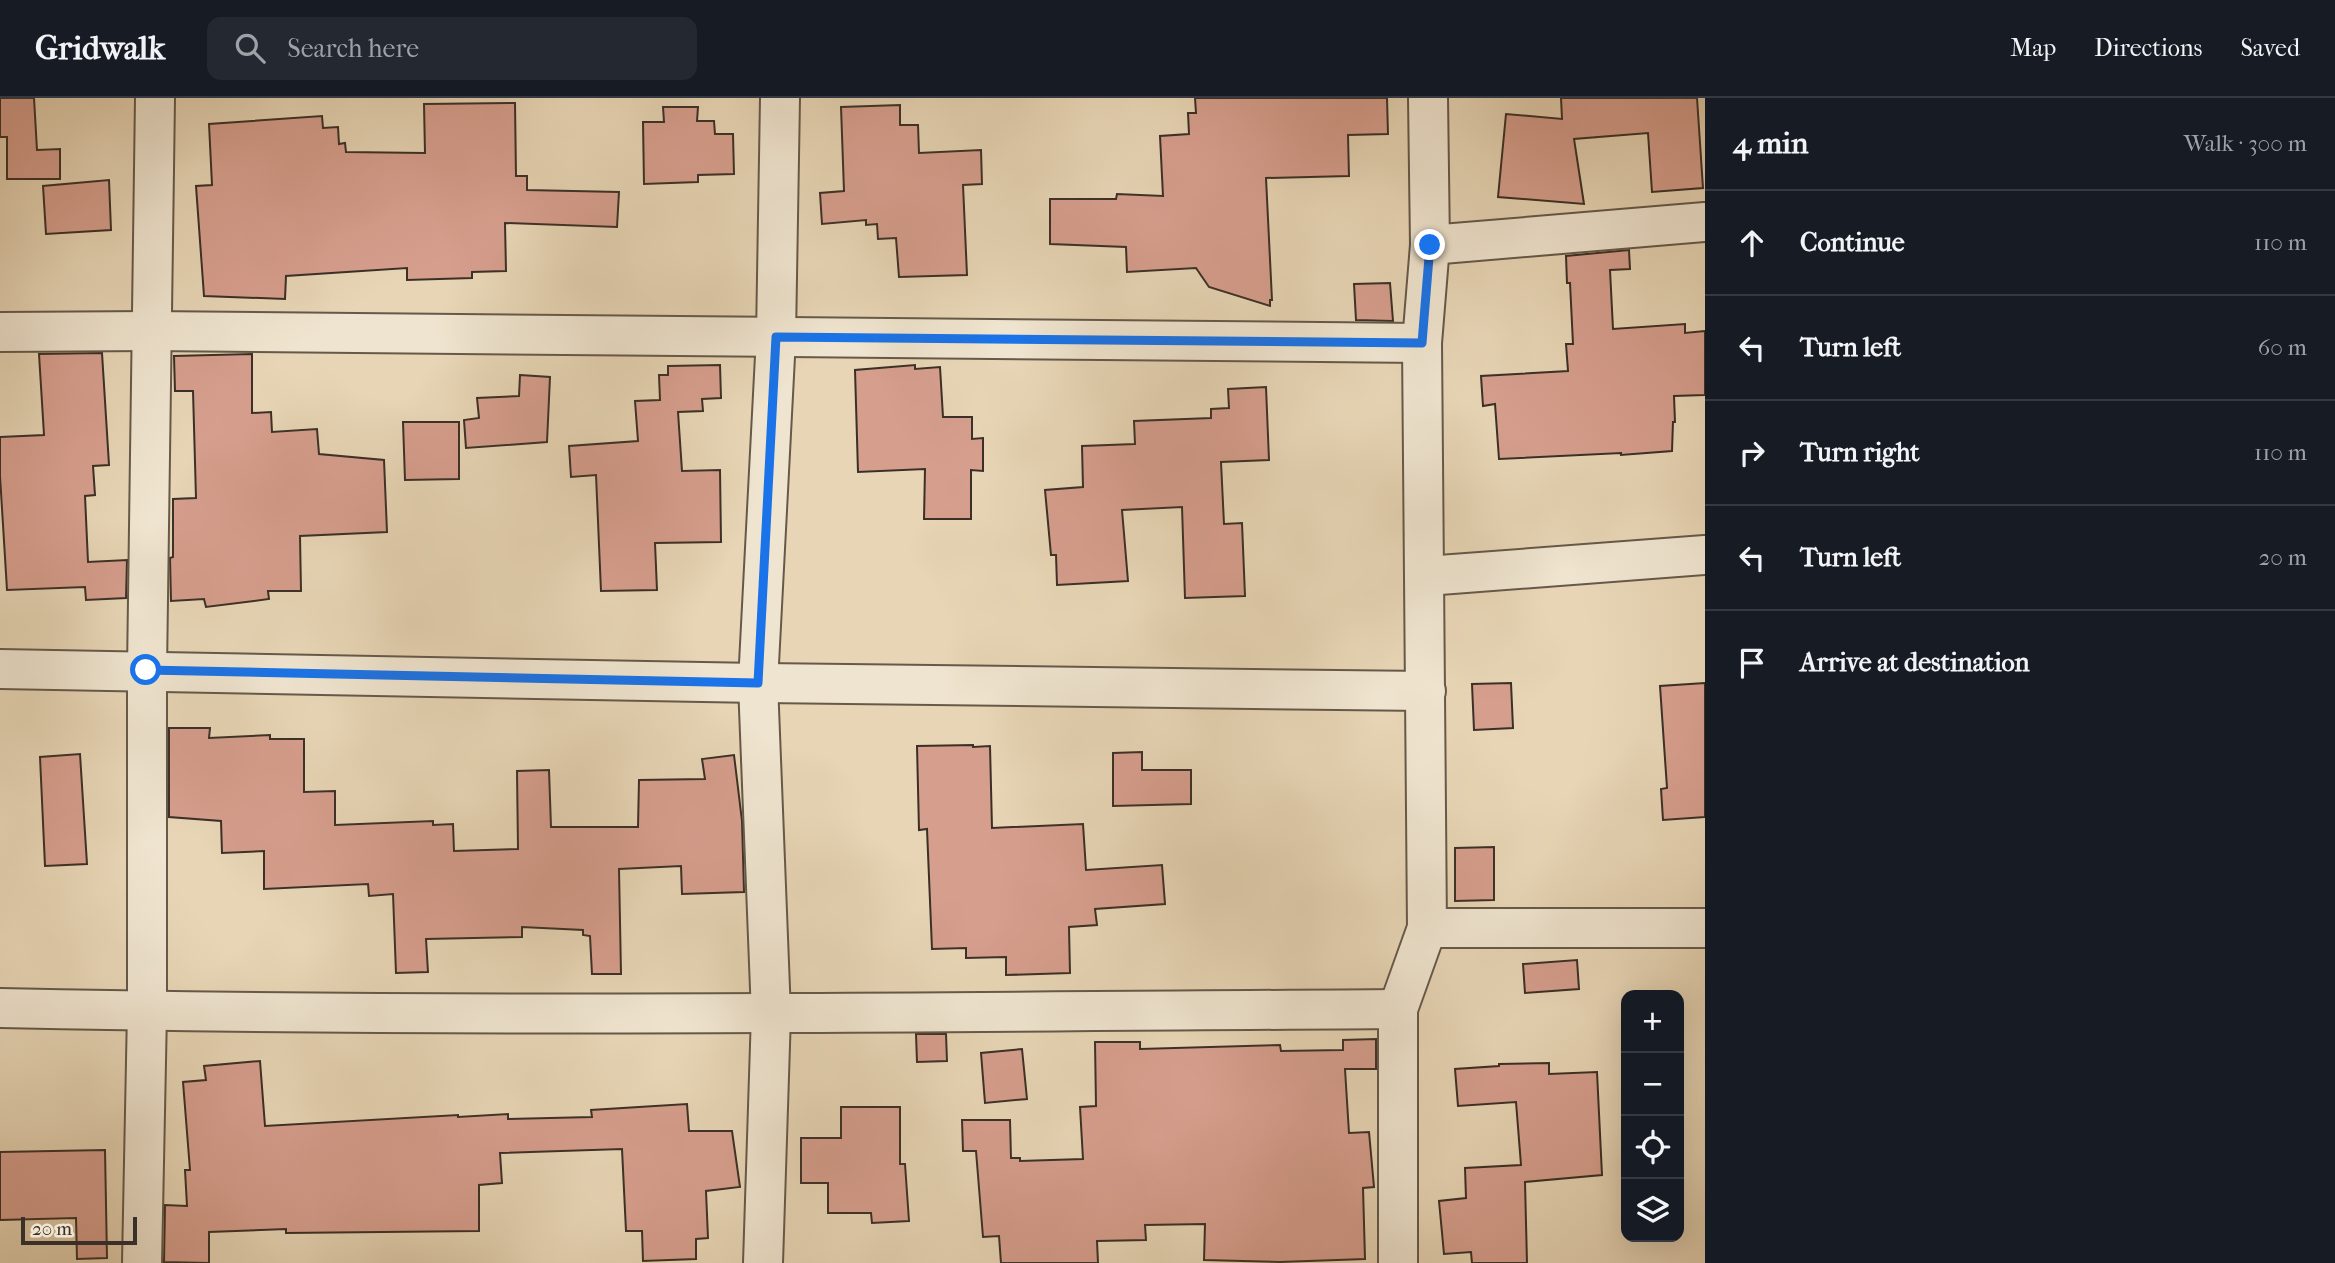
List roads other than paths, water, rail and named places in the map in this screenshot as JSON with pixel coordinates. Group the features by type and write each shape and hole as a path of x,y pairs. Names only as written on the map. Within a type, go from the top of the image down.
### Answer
{"street":[{"path":"142,1263 147,1011 146,670 155,98"},
{"path":"763,1263 771,1014 758,683 776,337 780,98"},
{"path":"1398,1263 1398,1009 1427,929 1422,343 1430,245 1428,98"},
{"path":"1430,245 1705,222"},
{"path":"0,332 150,331 1422,343"},
{"path":"1426,576 1705,555"},
{"path":"0,669 758,683 1426,691"},
{"path":"1427,929 1705,928"},
{"path":"0,1008 771,1014 1398,1009"}]}
